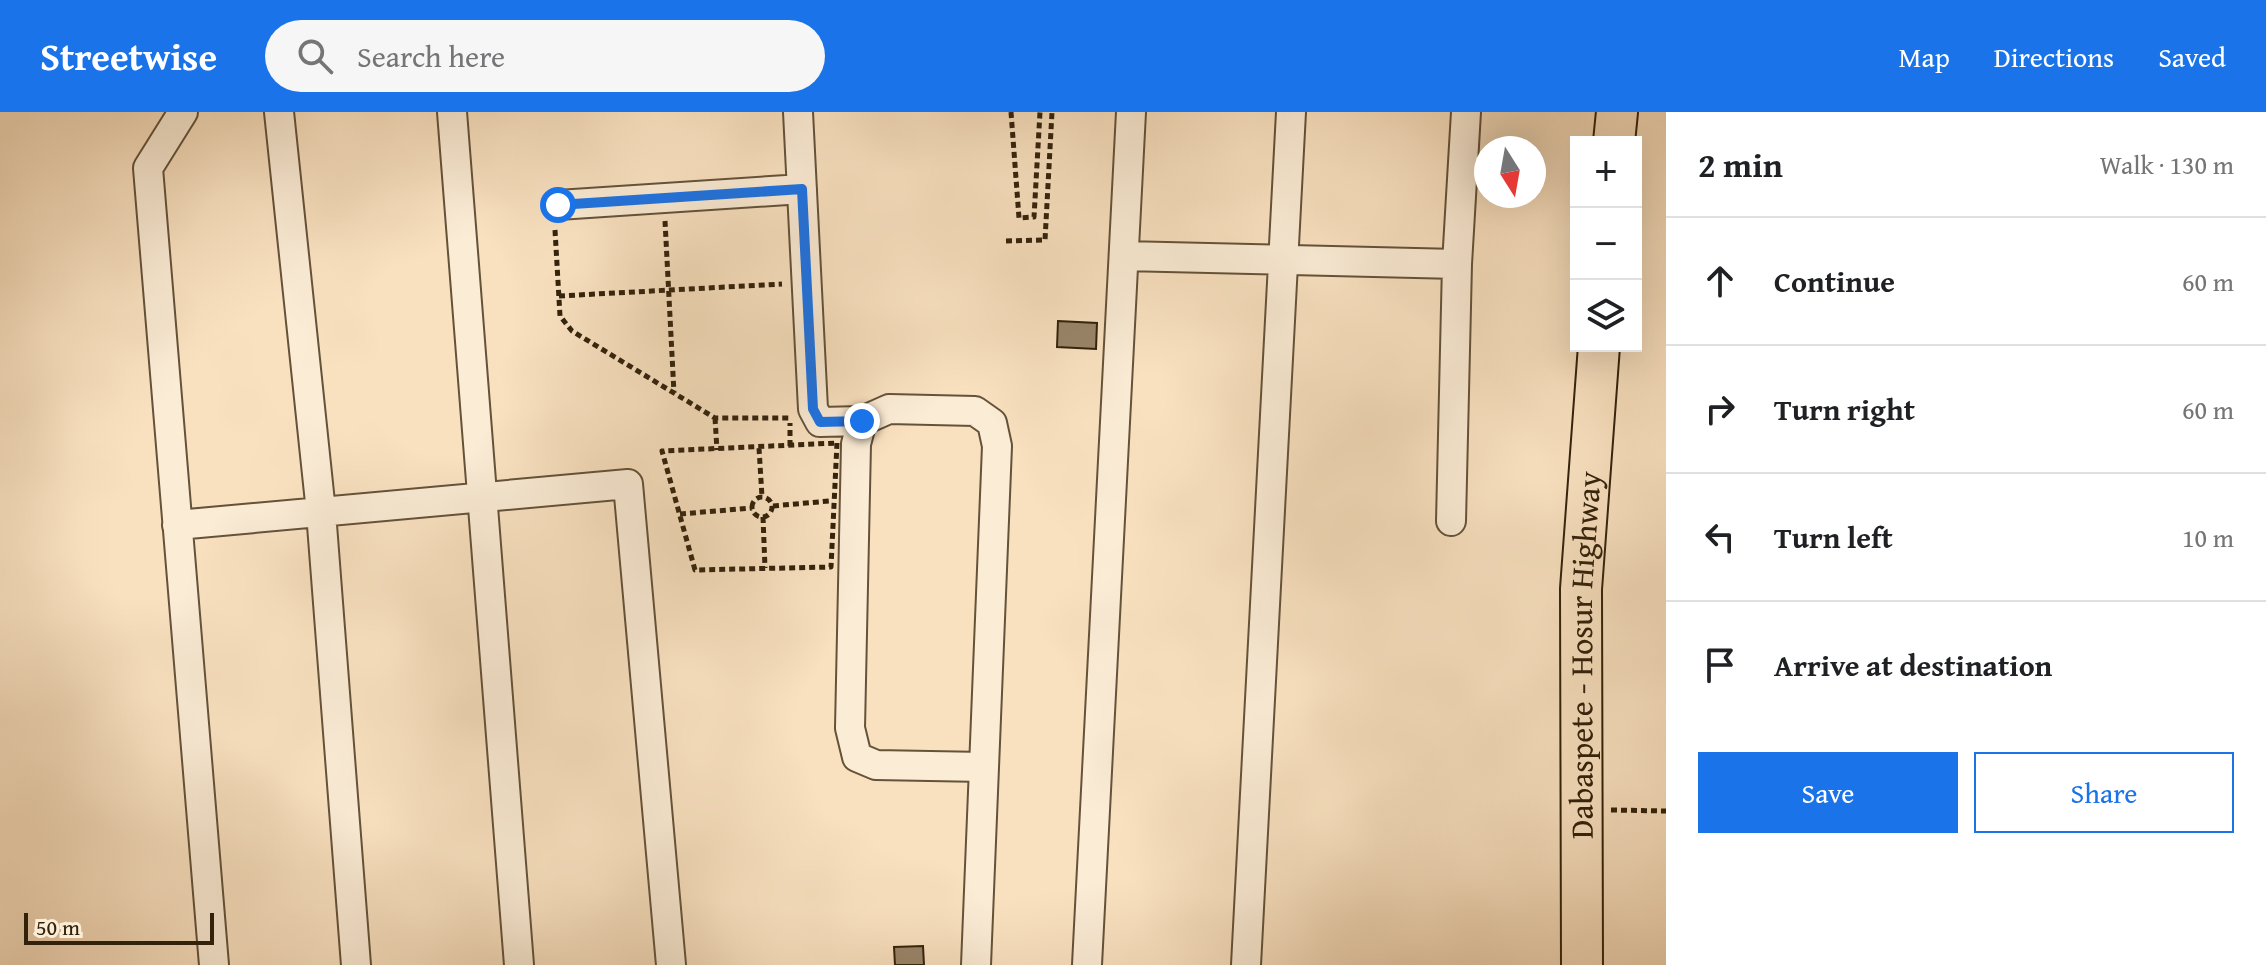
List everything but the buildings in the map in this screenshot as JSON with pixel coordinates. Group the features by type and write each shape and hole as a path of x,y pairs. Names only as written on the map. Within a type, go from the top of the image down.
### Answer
{"highway":[{"path":"1615,136 1617,112"},
{"name":"Dabaspete - Hosur Highway","path":"1582,965 1581,589 1599,352"}],"street":[{"path":"183,112 148,168 214,965"},
{"path":"279,112 321,512 356,965"},
{"path":"452,112 519,965"},
{"path":"798,112 813,409 817,417 820,422 862,421 889,409 975,411 992,423 997,446 976,965"},
{"path":"1087,965 1131,112"},
{"path":"1246,965 1291,112"},
{"path":"1451,521 1457,264 1466,112"},
{"path":"556,212 802,189"},
{"path":"1124,256 1283,257 1457,264"},
{"path":"862,421 856,444 850,728 857,757 876,765 984,767"},
{"path":"177,525 628,484 671,965"}],"path":[{"path":"1011,112 1019,218 1034,217 1040,112"},
{"path":"1006,241 1045,240 1052,112"},
{"path":"556,212 560,316 572,331 715,418 817,417"},
{"path":"665,216 674,393"},
{"path":"559,296 783,284"},
{"path":"715,418 717,450"},
{"path":"837,443 831,567 695,570 662,451 717,450 837,443"},
{"path":"759,448 762,497"},
{"path":"762,497 769,499 773,506 770,513 763,517 756,515 752,508 754,501 762,497"},
{"path":"773,506 834,501"},
{"path":"680,514 752,508"},
{"path":"763,517 765,568"},
{"path":"1582,809 1666,811"}],"route":[{"path":"558,205 802,189 813,409 820,422 862,421"}]}
